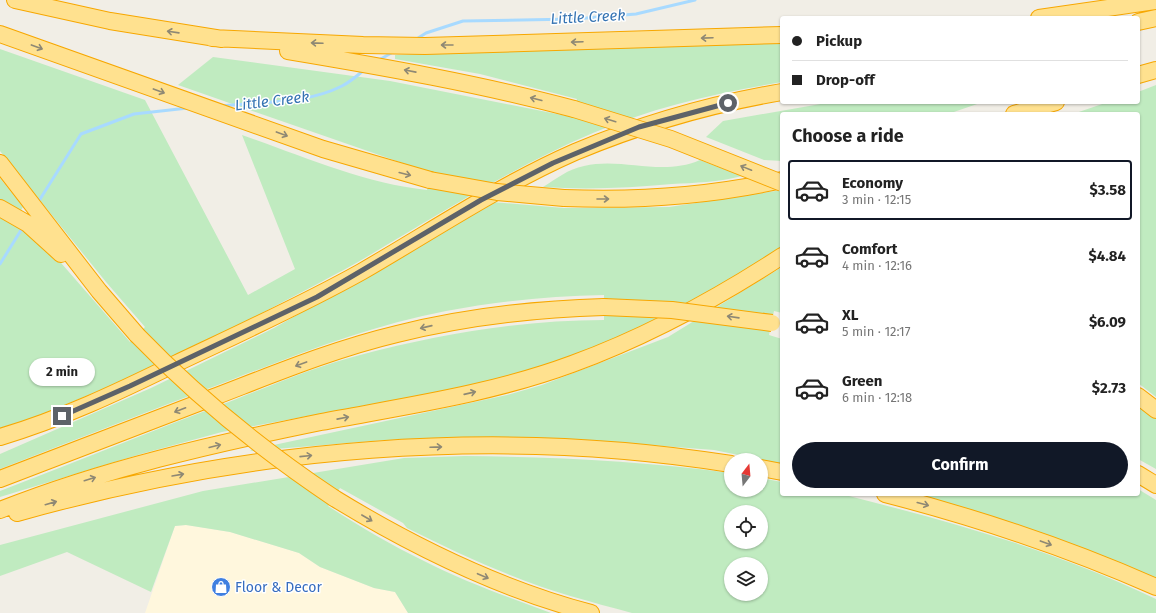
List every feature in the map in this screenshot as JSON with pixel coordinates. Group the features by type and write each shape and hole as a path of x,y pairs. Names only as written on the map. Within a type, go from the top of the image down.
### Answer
{"highway":[{"path":"15,0 110,21 434,76 502,90 574,109 671,139 780,181"},
{"path":"1053,16 1156,1"},
{"path":"1140,22 1156,18"},
{"path":"0,34 323,149 430,180 497,192 564,198 632,199 666,197 780,182"},
{"path":"212,38 340,44 432,46 780,35"},
{"path":"1140,74 1156,70"},
{"path":"0,446 284,313 356,275 506,187 574,153 639,127 672,117 780,92"},
{"path":"1021,112 1049,104"},
{"path":"1033,112 1051,104"},
{"path":"0,163 99,291 137,335 184,382 236,428 284,464 334,498 395,534 458,565 522,591 591,613"},
{"path":"0,208 19,218 37,231 99,291"},
{"path":"0,510 66,486 167,458 268,434 471,392 571,365 636,338 667,323 736,285 780,257"},
{"path":"0,479 271,375 362,343 430,326 492,315 532,310 604,307 672,310 777,324"},
{"path":"1140,398 1156,410"},
{"path":"0,437 51,421"},
{"path":"0,518 106,489 157,479 259,461 360,451 464,446 531,446 620,451 724,463"},
{"path":"768,469 780,472"},
{"path":"1140,475 1156,485"},
{"path":"892,496 975,519 1025,535 1087,558 1156,587"}],"shaded area":[{"path":"186,525 230,532 299,553 320,567 374,588 395,592 408,613 145,613 175,526"}],"green space":[{"path":"780,38 780,82 710,96 662,108 593,133 507,175 331,277 264,312 256,318 110,386 0,432 0,213 5,215 55,256 130,342 145,327 106,282 0,151 0,49 145,100 248,295 295,269 242,135 333,168 403,186 427,190 431,173 178,85 213,57 390,81 572,117 577,99 480,74 395,59 395,55"},
{"path":"1156,85 1156,397 1140,385 1140,112 1079,112 1102,104 1140,104 1140,91"},
{"path":"821,104 977,104 954,112 780,112 780,161 764,160 706,137 723,121"},
{"path":"700,160 742,176 707,182 624,187 543,187 578,167 613,164 671,167 685,165"},
{"path":"0,178 23,207 20,212 0,203"},
{"path":"780,190 780,248 729,281 654,323 578,355 475,385 222,432 141,454 0,497 0,491 344,359 390,347 481,330 542,323 604,320 604,295 544,298 505,302 466,307 418,317 364,332 310,350 0,469 0,454 151,388 274,328 403,255 492,202 564,208 669,207"},
{"path":"780,268 780,312 774,311 769,335 780,338 780,464 768,461 768,453 729,453 714,450 572,439 501,438 386,440 250,450 507,395 542,385 668,337"},
{"path":"1140,405 1156,419 1156,469 1140,460"},
{"path":"465,456 565,459 665,465 724,472 724,497 768,497 768,479 780,482 780,496 849,496 967,528 1043,552 1081,566 1156,599 1156,613 632,613 555,591 525,581 484,564 407,528 403,523 340,488 328,506 363,528 439,569 551,613 408,613 395,592 374,588 320,567 299,553 230,532 186,525 175,526 151,592 67,552 0,576 0,545 203,491 404,458"},
{"path":"1140,490 1156,500 1156,579 1097,554 1038,532 923,496 1140,496"}],"waterway":[{"name":"Little Creek","path":"415,40 426,33 463,21 574,19 636,14 695,0"},
{"name":"Little Creek","path":"379,60 393,52"},
{"name":"Little Creek","path":"222,106 283,101 313,96 342,86 351,81 364,70"},
{"name":"Little Creek","path":"37,204 81,134 134,114 188,108"},
{"name":"Little Creek","path":"0,264 23,227"}],"place":[{"name":"Floor & Decor","path":"221,587"}],"route":[{"path":"62,416 130,386 317,297 481,200 574,153 639,127 728,103"}]}
